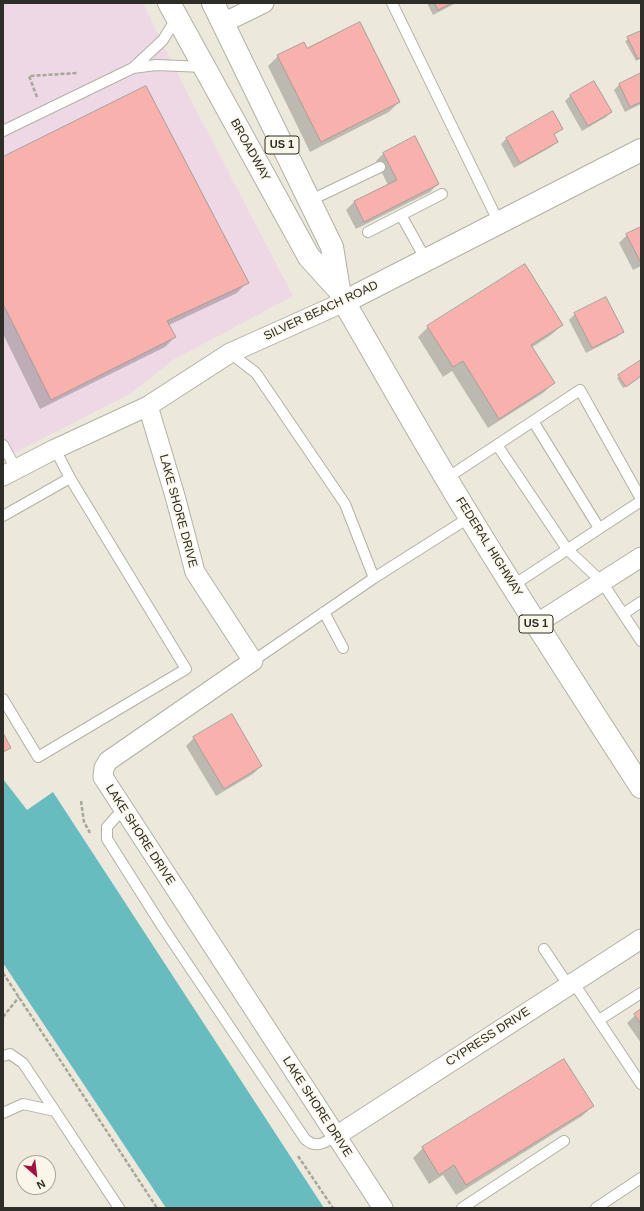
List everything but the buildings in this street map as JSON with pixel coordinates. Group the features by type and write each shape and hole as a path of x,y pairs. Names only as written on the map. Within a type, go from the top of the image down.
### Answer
{"main road":[{"name":"US 1","path":"213,3 332,247 342,296"},
{"name":"BROADWAY","path":"173,10 309,257 342,296"},
{"name":"SILVER BEACH ROAD","path":"342,296 426,260 641,150"},
{"name":"FEDERAL HIGHWAY","path":"342,296 447,478 512,586 641,787"}],"street":[{"path":"223,23 264,3"},
{"name":"SILVER BEACH ROAD","path":"10,472 55,449 148,406 230,353 342,296"},
{"name":"LAKE SHORE DRIVE","path":"148,406 175,496 195,572 253,661 108,761 104,768 103,777 383,1208"},
{"path":"536,624 641,557"},
{"name":"CYPRESS DRIVE","path":"336,1136 641,939"}],"lane":[{"path":"392,3 499,223"},
{"path":"3,131 133,68 161,42 173,10"},
{"path":"133,68 156,65 205,67"},
{"path":"309,201 380,167"},
{"path":"368,232 442,194"},
{"path":"401,215 426,260"},
{"path":"230,353 256,373 345,504 374,578"},
{"path":"447,478 580,390 641,500 512,586"},
{"path":"533,421 599,528"},
{"path":"497,444 567,549 602,582 641,641"},
{"path":"3,445 10,472"},
{"path":"3,699 38,757 186,669 70,478 55,449"},
{"path":"3,516 70,478"},
{"path":"253,661 374,578 470,517"},
{"path":"623,614 641,602"},
{"path":"324,612 343,648"},
{"path":"123,809 107,828 107,839 162,926 305,1139 314,1145 319,1145 336,1136"},
{"path":"544,949 599,1020 641,1084"},
{"path":"599,1020 641,993"},
{"path":"3,1056 10,1054 22,1063 120,1208"},
{"path":"3,1113 23,1104 55,1111"},
{"path":"462,1208 564,1141"},
{"path":"596,1208 641,1178"}],"path":[{"path":"37,97 29,76 77,73"},
{"path":"3,973 157,1208"},
{"path":"3,1017 19,997"}],"shaded area":[{"path":"3,3 143,3 193,104 293,296 173,360 130,394 3,459"}],"water":[{"path":"3,779 27,810 53,792 324,1208 166,1208 3,963"}]}
